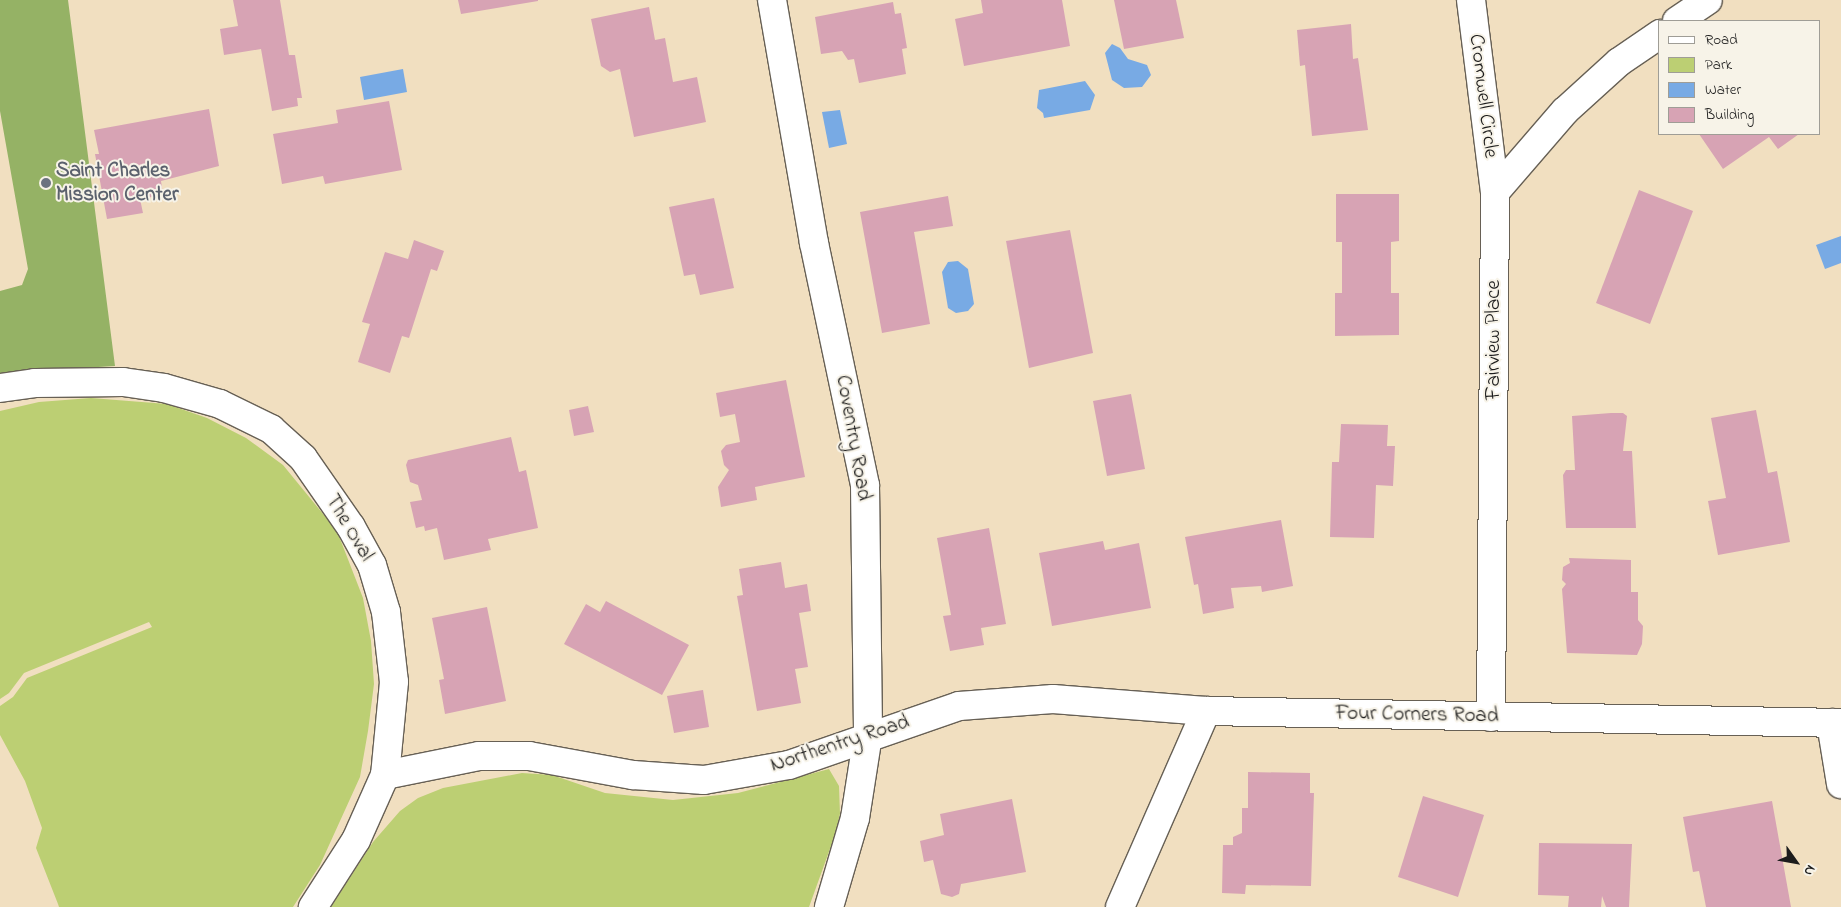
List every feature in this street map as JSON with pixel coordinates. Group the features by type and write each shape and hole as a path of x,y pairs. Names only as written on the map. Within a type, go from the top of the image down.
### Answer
{"street":[{"name":"Coventry Road","path":"772,0 814,243 865,485 868,735 855,818 829,907"},
{"name":"Cromwell Circle","path":"1471,0 1495,192"},
{"path":"1678,20 1708,0"},
{"path":"1495,192 1565,111 1618,62 1658,35"},
{"name":"Fairview Place","path":"1491,717 1495,192"},
{"name":"The Oval","path":"0,388 35,383 123,382 164,388 220,404 270,429 303,458 320,479 372,565 386,612 394,682 386,775 356,840 313,907"},
{"name":"Northentry Road","path":"386,775 479,756 528,756 633,776 704,780 789,765 868,735 959,706 1053,699 1206,711"},
{"path":"1120,907 1206,711"},
{"name":"Four Corners Road","path":"1206,711 1836,723"},
{"path":"1836,723 1841,784"}],"green space":[{"name":"Saint Charles Mission Center","path":"0,0 68,0 115,366 0,373 0,291 22,285 28,269 0,111"},
{"path":"91,398 167,404 207,418 246,438 283,465 337,531 363,598 371,641 374,684 360,777 320,865 293,907 59,907 36,848 42,828 25,781 0,735 0,706 13,697 27,678 152,627 149,622 24,673 9,693 0,699 0,411 39,402"},
{"path":"829,769 839,786 840,814 835,835 809,907 331,907 373,842 400,811 418,798 443,788 522,773 552,775 605,793 673,800 738,793"}],"water":[{"path":"1112,44 1120,48 1128,59 1147,65 1151,75 1142,87 1124,88 1112,80 1105,53"},
{"path":"403,69 407,92 364,100 360,77"},
{"path":"1085,81 1095,95 1090,110 1044,118 1043,113 1037,108 1039,90"},
{"path":"840,110 847,144 829,148 822,112"},
{"path":"1841,236 1841,263 1825,269 1816,245"},
{"path":"958,261 968,269 974,304 968,311 956,313 948,308 942,272 948,262"}],"building":[{"path":"233,0 280,0 289,55 295,55 302,98 297,98 298,106 272,111 261,49 224,55 220,29 238,26"},
{"path":"458,0 538,0 538,1 461,14"},
{"path":"981,0 1062,0 1070,46 964,66 955,19 983,13"},
{"path":"1114,0 1176,0 1184,38 1124,49"},
{"path":"893,2 895,14 901,13 907,48 902,49 906,74 859,83 854,59 848,60 842,51 821,54 815,17"},
{"path":"649,7 655,40 665,38 673,82 697,77 706,122 634,137 620,69 610,72 601,66 591,19"},
{"path":"1351,24 1353,59 1358,58 1368,130 1312,136 1305,65 1300,66 1297,30"},
{"path":"389,101 402,170 325,184 323,176 282,184 273,134 338,123 336,110"},
{"path":"209,109 219,166 161,181 163,195 140,199 143,213 107,219 95,154 99,154 94,130"},
{"path":"1700,135 1798,135 1778,149 1769,137 1723,169"},
{"path":"1639,190 1693,211 1650,324 1596,303"},
{"path":"1336,194 1399,194 1399,241 1391,242 1391,293 1399,293 1399,335 1335,336 1335,293 1342,293 1342,242 1336,242"},
{"path":"948,196 953,226 914,232 930,324 882,333 860,212"},
{"path":"714,198 734,288 700,295 695,274 684,276 669,207"},
{"path":"1070,230 1093,353 1029,368 1006,241"},
{"path":"414,240 444,251 437,271 431,269 409,338 402,336 390,373 358,362 370,324 362,322 385,252 408,259"},
{"path":"786,380 805,477 755,487 757,500 721,507 718,487 729,470 724,465 721,451 726,445 740,442 735,414 720,417 716,393"},
{"path":"1131,394 1145,469 1107,476 1093,401"},
{"path":"588,406 594,432 574,436 569,410"},
{"path":"1756,410 1768,473 1777,471 1790,542 1718,555 1708,501 1726,498 1711,418"},
{"path":"1623,413 1627,416 1623,451 1632,451 1636,528 1566,528 1563,475 1566,470 1575,470 1572,416"},
{"path":"1341,424 1388,425 1387,446 1395,446 1393,486 1376,485 1374,538 1330,537 1332,462 1339,462"},
{"path":"511,437 519,472 526,470 538,528 488,539 491,550 444,560 437,528 425,531 424,526 416,528 410,502 422,500 418,485 410,482 406,465 408,460"},
{"path":"1281,520 1293,586 1262,592 1261,586 1231,588 1234,608 1203,614 1198,584 1194,585 1185,537"},
{"path":"989,528 1006,624 981,628 984,645 950,651 943,616 951,615 937,538"},
{"path":"1103,541 1105,550 1139,543 1151,608 1052,626 1039,553"},
{"path":"1569,558 1631,560 1631,592 1638,592 1638,620 1643,626 1642,644 1637,655 1567,653 1562,589 1566,584 1562,580 1563,567 1570,563"},
{"path":"781,562 785,588 807,584 811,611 799,613 808,667 795,669 801,703 757,711 737,596 743,595 739,569"},
{"path":"606,601 689,645 662,695 564,644 586,604 600,612"},
{"path":"487,607 506,701 445,714 439,680 444,679 432,618"},
{"path":"703,690 709,727 674,733 667,696"},
{"path":"1248,772 1310,773 1310,793 1314,793 1311,886 1246,885 1245,894 1222,893 1223,845 1233,845 1233,837 1242,833 1242,808 1248,808"},
{"path":"1423,796 1484,815 1458,897 1398,877"},
{"path":"1012,799 1026,872 961,884 959,894 952,897 941,894 933,860 924,862 920,841 944,835 940,814"},
{"path":"1772,801 1791,907 1706,907 1699,871 1693,872 1683,817"},
{"path":"1539,843 1632,844 1629,907 1606,907 1602,896 1601,907 1568,907 1569,896 1538,895"}],"place":[{"name":"Saint Charles Mission Center","path":"46,183"}]}
